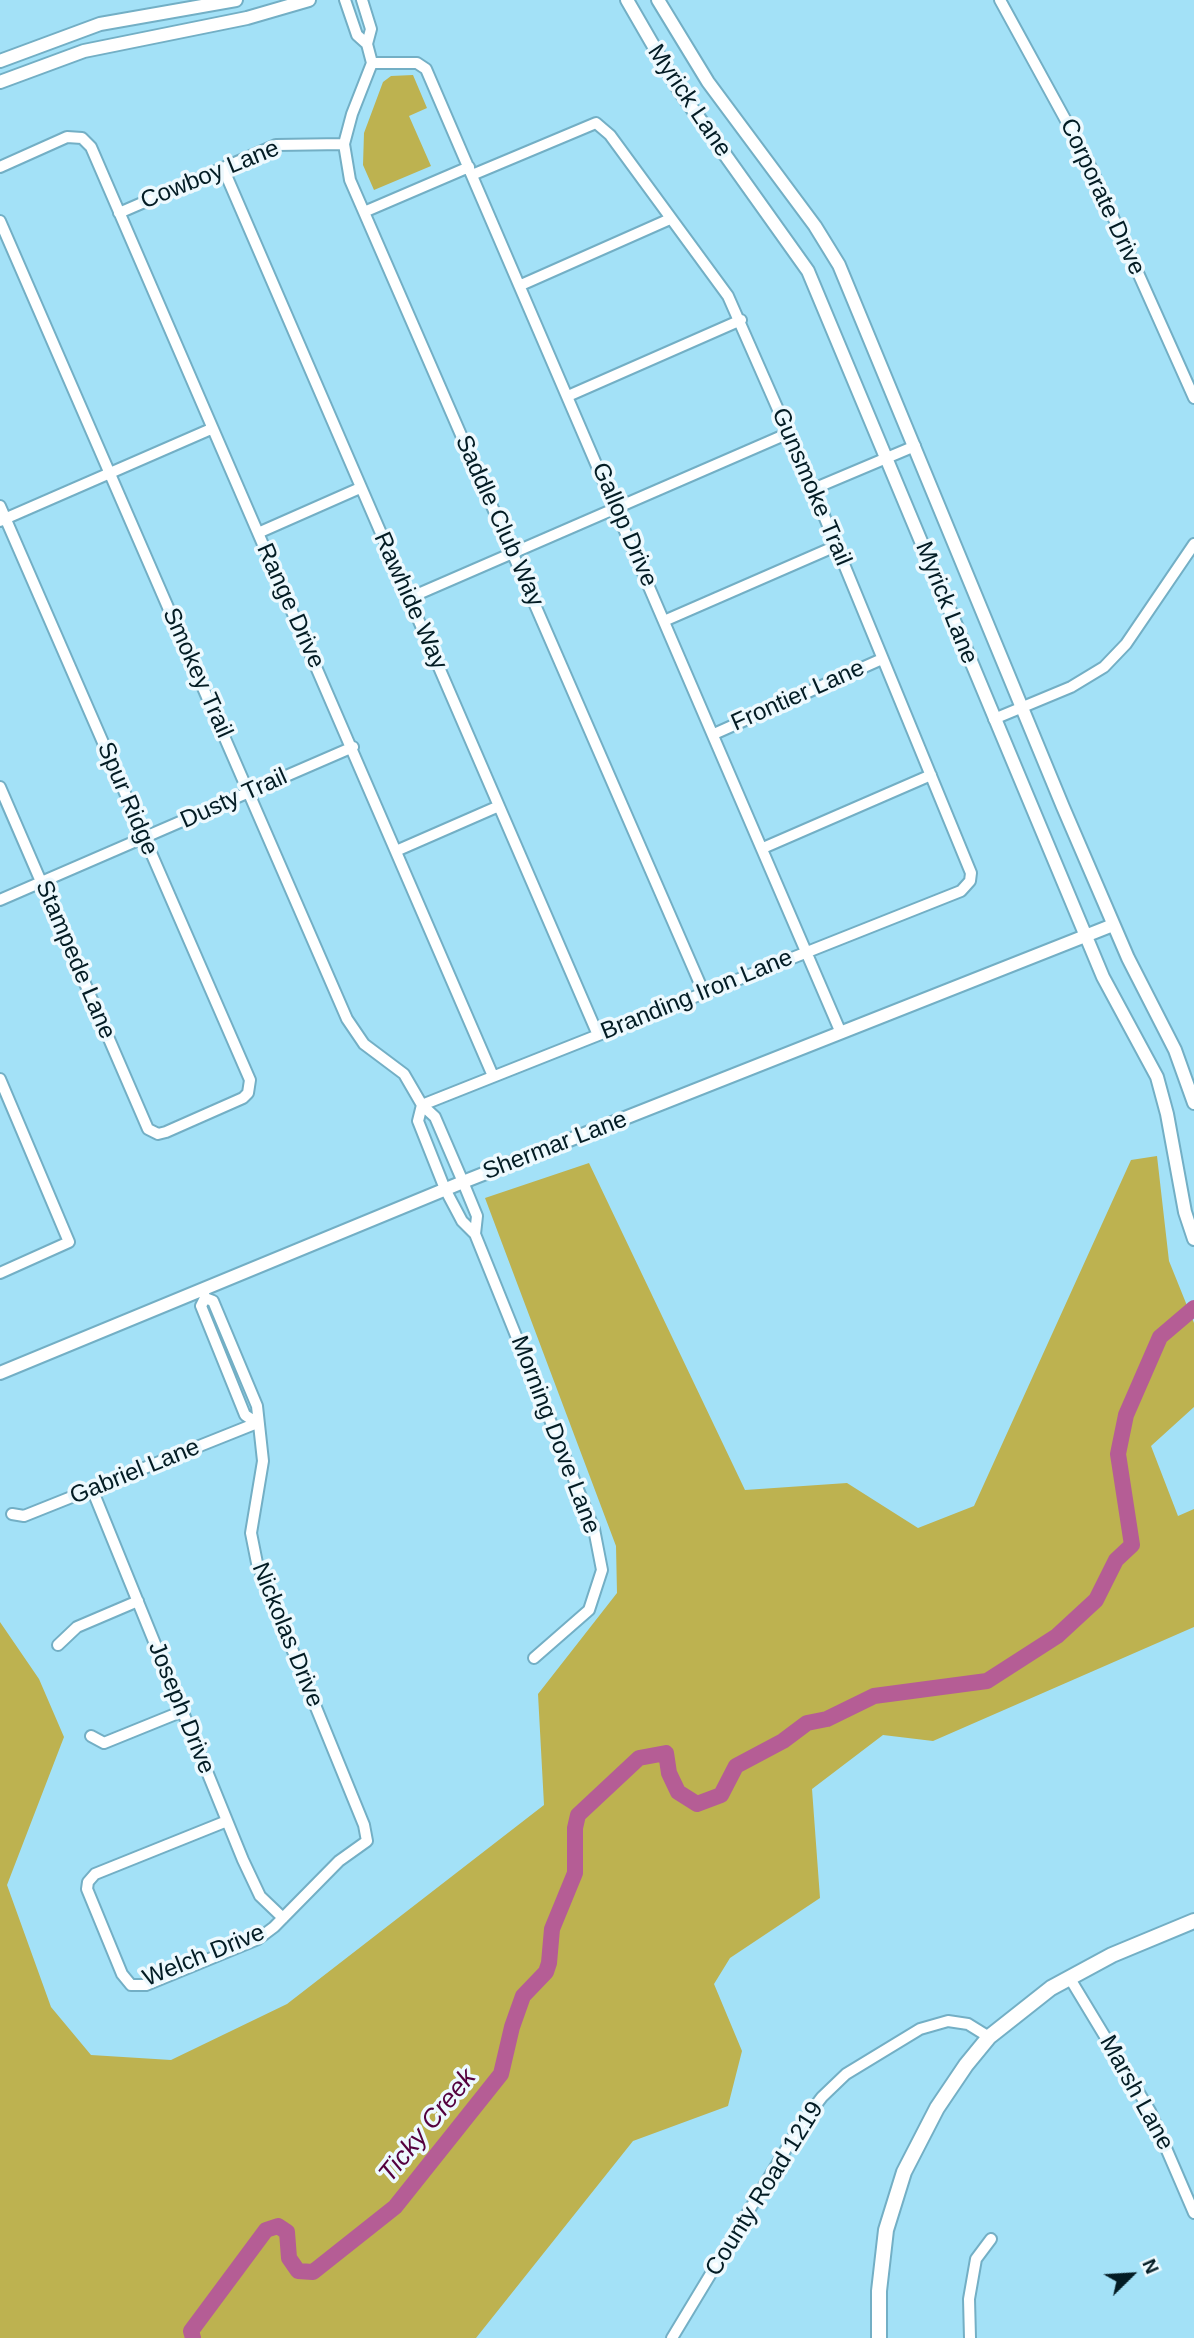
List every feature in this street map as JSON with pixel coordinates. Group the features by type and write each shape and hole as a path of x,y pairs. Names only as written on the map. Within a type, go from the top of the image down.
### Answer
{"main road":[{"path":"879,2338 878,2291 886,2230 904,2172 937,2109 966,2064 989,2037 1020,2011 1069,1977 1194,1921"}],"street":[{"path":"0,61 100,24 236,0"},
{"path":"0,82 84,51 247,18 309,0"},
{"path":"345,0 358,35 367,44"},
{"path":"362,0 371,29 367,44 372,64"},
{"name":"Myrick Lane","path":"627,0 678,90 802,259 1103,977 1157,1077 1167,1114 1185,1212 1194,1239"},
{"name":"Myrick Lane","path":"658,0 708,82 828,246 853,298 1113,925 1175,1050 1194,1103"},
{"name":"Corporate Drive","path":"1000,0 1087,159 1194,398"},
{"name":"Gallop Drive","path":"372,64 417,63 426,69 617,507 841,1033"},
{"name":"Saddle Club Way","path":"372,64 352,114 344,144 350,180 704,993"},
{"name":"Gunsmoke Trail","path":"470,171 596,123 610,135 728,296 741,320 813,489 970,867 970,881"},
{"name":"Range Drive","path":"0,167 68,137 82,138 90,147 211,429 353,747 493,1076"},
{"name":"Cowboy Lane","path":"119,213 276,145 344,144"},
{"name":"Rawhide Way","path":"223,168 598,1035"},
{"path":"364,212 470,171"},
{"path":"521,285 670,219"},
{"name":"Smokey Trail","path":"0,220 351,1028 371,1050 404,1074 422,1105 435,1117 463,1182"},
{"path":"568,396 741,320"},
{"path":"3,520 211,429"},
{"path":"409,598 789,433"},
{"path":"813,489 915,446"},
{"path":"257,533 360,488"},
{"name":"Spur Ridge","path":"0,506 3,520 250,1080 248,1093 237,1102 166,1132 152,1132"},
{"path":"994,719 1082,681 1113,659 1194,544"},
{"path":"664,621 836,546"},
{"name":"Frontier Lane","path":"714,734 882,659"},
{"name":"Dusty Trail","path":"0,900 353,747"},
{"path":"763,848 931,775"},
{"name":"Stampede Lane","path":"0,787 144,1121 152,1132"},
{"path":"396,851 499,806"},
{"name":"Branding Iron Lane","path":"422,1105 961,891 970,881"},
{"name":"Shermar Lane","path":"0,1373 204,1295 445,1189 1113,925"},
{"path":"0,1079 69,1242 0,1273"},
{"name":"Smokey Trail","path":"422,1105 418,1121 445,1189"},
{"name":"Morning Dove Lane","path":"463,1182 477,1216 475,1234"},
{"name":"Morning Dove Lane","path":"445,1189 462,1221 475,1234 594,1529 602,1570 589,1610 534,1658"},
{"name":"Nickolas Drive","path":"204,1295 201,1306 245,1415 257,1423 263,1461 251,1533 257,1563 363,1825 367,1841"},
{"name":"Gabriel Lane","path":"12,1514 24,1516 257,1423"},
{"name":"Joseph Drive","path":"92,1489 260,1896 283,1918"},
{"path":"58,1646 77,1627 138,1601"},
{"path":"92,1735 104,1743 183,1711"},
{"name":"Welch Drive","path":"227,1821 94,1874 88,1882 87,1889 122,1974 131,1985 146,1985 245,1945 267,1933 339,1861 367,1841"},
{"name":"Marsh Lane","path":"1069,1977 1150,2112 1194,2213"},
{"name":"County Road 1219","path":"672,2338 800,2126 822,2097 846,2074 920,2029 948,2021 968,2024 989,2037"},
{"path":"970,2338 969,2299 976,2259 991,2239"}],"shaded area":[{"path":"413,75 427,108 409,116 431,166 374,190 363,165 364,133 383,82 391,76"},
{"path":"1157,1156 1169,1261 1194,1323 1194,1407 1151,1446 1178,1516 1194,1509 1194,1627 933,1741 883,1735 812,1789 820,1898 730,1958 714,1984 742,2051 728,2106 633,2141 476,2338 0,2338 0,1622 39,1679 64,1737 7,1885 51,2007 91,2055 171,2060 287,2004 544,1805 538,1694 617,1593 616,1546 485,1198 589,1163 745,1490 847,1483 918,1528 974,1506 1131,1160"}],"waterway":[{"name":"Ticky Creek","path":"193,2338 191,2331 266,2230 278,2226 287,2232 289,2258 298,2271 313,2272 395,2207 501,2074 512,2027 523,1996 546,1972 549,1963 552,1929 575,1873 575,1828 578,1815 639,1758 666,1753 669,1773 678,1792 697,1804 721,1795 736,1766 783,1741 807,1723 827,1719 874,1696 987,1681 1057,1636 1096,1600 1116,1560 1132,1545 1118,1454 1126,1415 1160,1337 1194,1308"}]}
